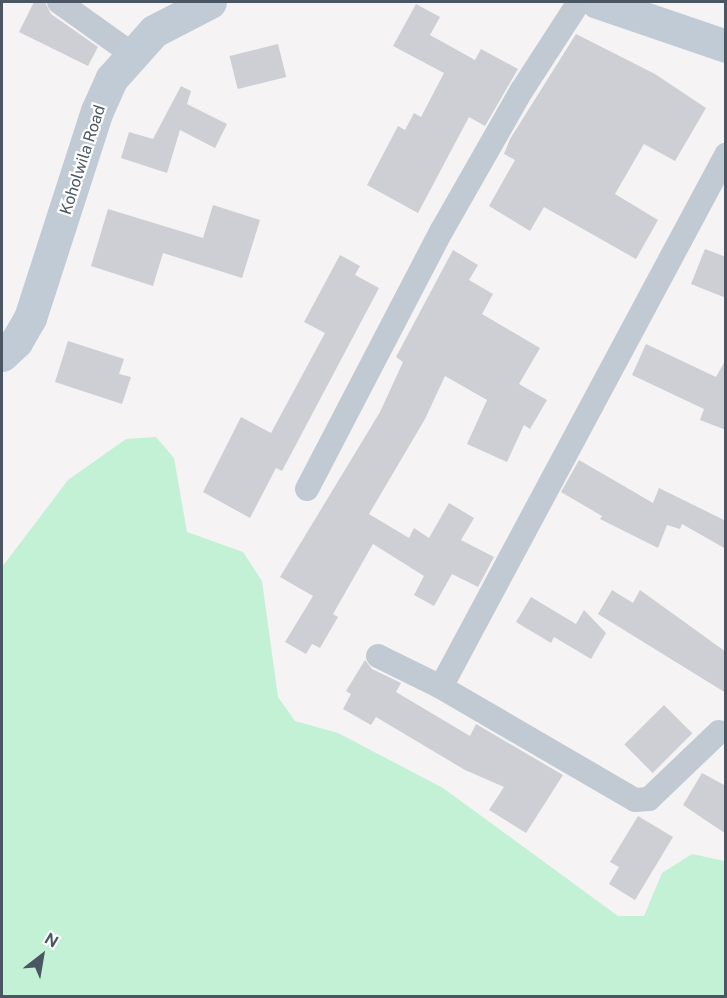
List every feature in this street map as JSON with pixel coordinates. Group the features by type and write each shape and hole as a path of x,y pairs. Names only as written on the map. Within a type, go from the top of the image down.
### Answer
{"street":[{"path":"59,2 132,54"},
{"name":"Koholwila Road","path":"2,355 16,342 30,318 97,111 112,78 154,31 210,2"},
{"path":"307,489 442,230 522,90 579,2"},
{"path":"597,2 726,46"},
{"path":"441,687 726,155"},
{"path":"378,656 441,687 635,800 649,799 718,732"}],"green space":[{"path":"156,437 174,458 187,532 243,552 262,581 278,697 295,721 338,733 443,788 618,916 644,916 662,873 692,854 725,861 725,996 2,996 2,567 68,480 126,439"}],"building":[{"path":"34,2 45,2 51,14 98,47 88,66 19,32"},
{"path":"416,4 440,17 430,35 475,60 481,49 518,69 485,126 469,117 418,213 367,185 398,126 405,130 414,113 421,117 444,73 393,46"},
{"path":"576,34 655,74 706,108 675,161 644,144 615,194 658,220 636,259 544,207 530,231 489,206 515,160 504,154 510,139"},
{"path":"278,44 286,77 238,89 229,56"},
{"path":"181,86 191,91 187,104 227,124 215,148 180,130 167,173 121,158 129,132 153,139"},
{"path":"213,205 260,220 242,278 163,253 153,286 91,266 108,209 203,238"},
{"path":"705,249 726,257 726,298 691,284"},
{"path":"453,250 478,265 469,280 493,294 482,314 540,348 519,384 547,400 530,429 524,425 507,462 467,444 487,400 445,376 425,419 369,514 409,538 414,528 429,538 449,503 474,518 461,540 494,557 478,587 452,574 434,606 414,595 424,576 373,544 333,614 338,617 320,648 312,644 306,654 285,642 313,596 280,577 380,412 403,362 396,357"},
{"path":"340,255 360,266 355,275 379,288 282,471 276,468 250,518 203,492 241,417 271,433 325,333 304,322"},
{"path":"68,341 124,359 119,374 131,377 122,404 55,382"},
{"path":"646,344 716,377 726,359 726,430 700,420 704,409 632,375"},
{"path":"579,460 653,503 659,488 726,521 726,549 682,524 680,529 667,525 658,548 600,519 602,516 561,492"},
{"path":"612,590 633,603 640,590 726,652 726,693 598,614"},
{"path":"531,597 576,624 584,610 606,633 591,659 554,637 551,643 516,622"},
{"path":"365,660 372,669 401,683 396,692 470,736 476,724 563,775 526,833 489,810 504,787 465,770 376,717 371,725 343,709 351,694 346,691"},
{"path":"664,705 692,733 653,773 624,745"},
{"path":"702,773 726,786 726,834 683,805"},
{"path":"638,816 673,837 635,900 609,884 619,867 610,862"}]}
